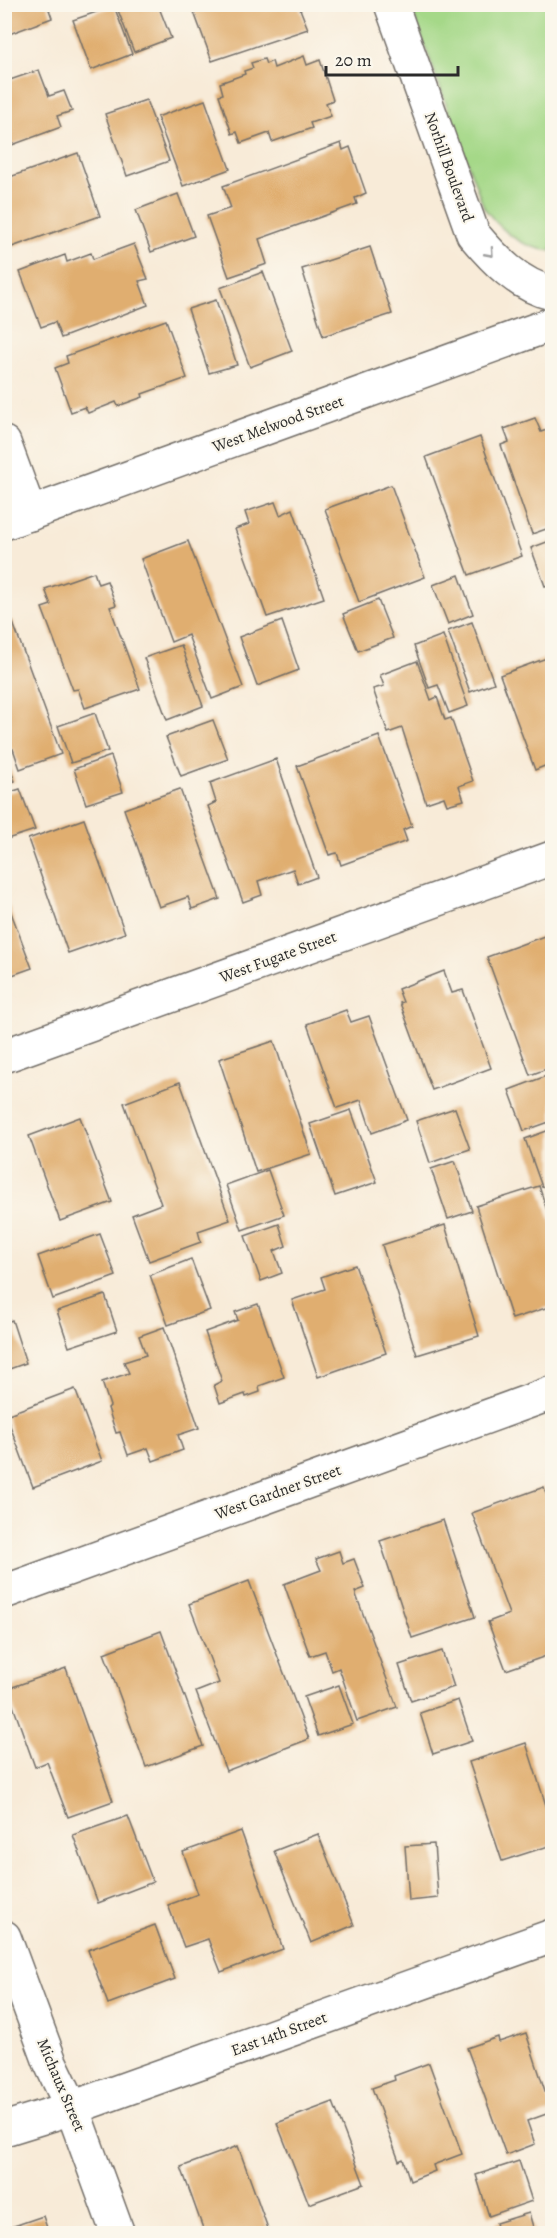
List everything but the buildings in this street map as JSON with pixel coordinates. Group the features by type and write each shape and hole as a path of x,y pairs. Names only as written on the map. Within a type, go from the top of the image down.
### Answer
{"street":[{"name":"Norhill Boulevard","path":"391,4 474,234 493,258 518,278 552,293"},
{"name":"West Melwood Street","path":"17,519 552,324"},
{"path":"4,443 17,519"},
{"name":"West Fugate Street","path":"4,1056 552,858"},
{"name":"West Gardner Street","path":"4,1592 552,1393"},
{"name":"East 14th Street","path":"4,2129 72,2108 552,1936"},
{"name":"Michaux Street","path":"4,1937 50,2062 72,2108 118,2234"}],"green space":[{"path":"410,5 552,5 552,251 531,246 514,237 484,208"}]}
